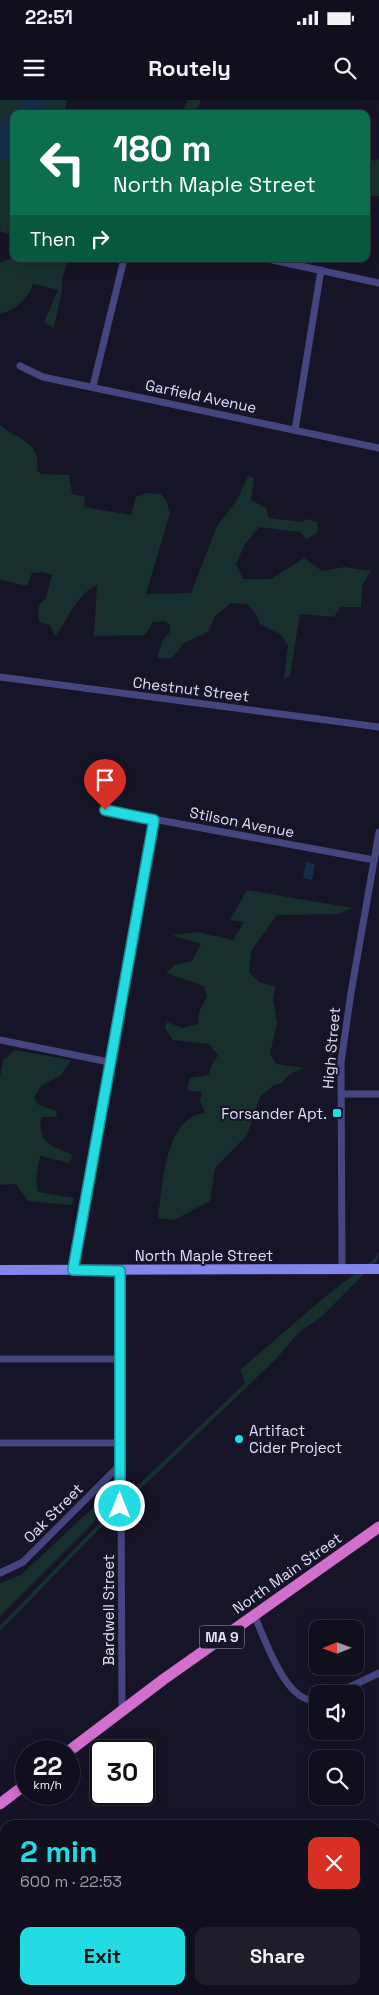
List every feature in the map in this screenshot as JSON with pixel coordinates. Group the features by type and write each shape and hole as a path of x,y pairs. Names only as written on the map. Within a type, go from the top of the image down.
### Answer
{"highway":[{"name":"North Main Street","path":"80,1742 122,1710 379,1527"},
{"path":"0,1804 15,1792"}],"main road":[{"name":"North Maple Street","path":"0,1270 379,1269"}],"street":[{"path":"93,386 123,262"},
{"path":"282,262 379,283"},
{"path":"295,430 321,270"},
{"name":"Garfield Avenue","path":"20,366 42,376 379,448"},
{"name":"Chestnut Street","path":"0,677 379,727"},
{"name":"Stilson Avenue","path":"105,810 374,860"},
{"path":"73,1270 154,820"},
{"name":"High Street","path":"342,1270 341,1094 344,1034 379,832"},
{"path":"0,1040 109,1062"},
{"path":"341,1094 379,1094"},
{"name":"Bardwell Street","path":"120,1271 122,1710"},
{"path":"0,1359 120,1359"},
{"path":"0,1444 121,1443"},
{"name":"Oak Street","path":"0,1573 23,1562 120,1465"},
{"path":"254,1615 290,1688 302,1698 309,1699"},
{"path":"354,1685 379,1673"}],"green space":[{"path":"0,100 67,100 65,110 10,110 10,235 0,231"},
{"path":"188,100 200,100 200,104 196,110 183,110"},
{"path":"370,159 376,161 379,159 379,196 370,197"},
{"path":"10,259 10,262 68,262 62,278 62,290 54,328 44,322 58,290 33,284 21,303 11,310 0,314 0,263"},
{"path":"0,425 31,447 35,452 37,470 41,474 69,475 72,494 85,497 84,507 131,515 136,497 146,493 161,494 166,501 170,513 146,594 191,593 217,526 237,500 248,476 254,478 251,500 266,508 269,518 303,522 307,519 317,522 318,532 307,539 300,532 259,527 245,544 236,564 243,579 271,579 304,558 322,571 344,567 371,571 362,586 361,607 340,607 334,617 300,614 290,676 284,679 288,645 280,634 260,624 256,614 247,604 231,603 215,616 208,632 184,643 172,658 157,658 163,640 170,632 170,625 165,621 153,622 145,635 94,636 97,585 78,601 55,636 50,625 39,622 38,606 46,598 52,575 43,572 32,573 27,586 0,580"},
{"path":"247,890 353,908 338,914 277,915 251,951 249,972 259,982 275,986 273,999 277,1023 270,1054 276,1064 305,1068 290,1074 280,1084 274,1085 260,1097 247,1135 215,1168 210,1201 174,1220 158,1218 164,1172 173,1140 181,1127 191,1117 205,1113 200,1100 202,1092 187,1090 190,1078 209,1075 218,1055 209,1044 173,1040 165,1028 167,1022 182,1028 198,1024 199,1012 207,997 204,986 166,973 175,965 192,961 201,944 172,935 198,932 233,940 244,922 230,920"},
{"path":"15,1050 71,1060 61,1075 41,1086 34,1098 39,1105 56,1111 57,1117 41,1117 44,1139 52,1146 73,1155 69,1163 40,1156 36,1179 38,1192 74,1198 72,1205 28,1201 16,1184 0,1185 0,1078 3,1060"},
{"path":"379,1251 377,1261 320,1318 300,1331 276,1359 110,1518 0,1631 0,1626 110,1512 245,1383 240,1370 326,1296 374,1259"},
{"path":"100,1501 95,1521 0,1616 0,1583 21,1575"}],"water":[{"path":"38,100 46,110 18,110 19,102"},
{"path":"10,117 10,163 0,157 0,123"},
{"path":"306,862 315,864 312,880 303,878"}],"waterway":[{"path":"42,105 48,100"}],"place":[{"name":"Forsander Apt.","path":"337,1113"},
{"name":"Artifact Cider Project","path":"239,1439"}],"route":[{"path":"105,810 154,820 73,1270 120,1271 120,1506"}]}
